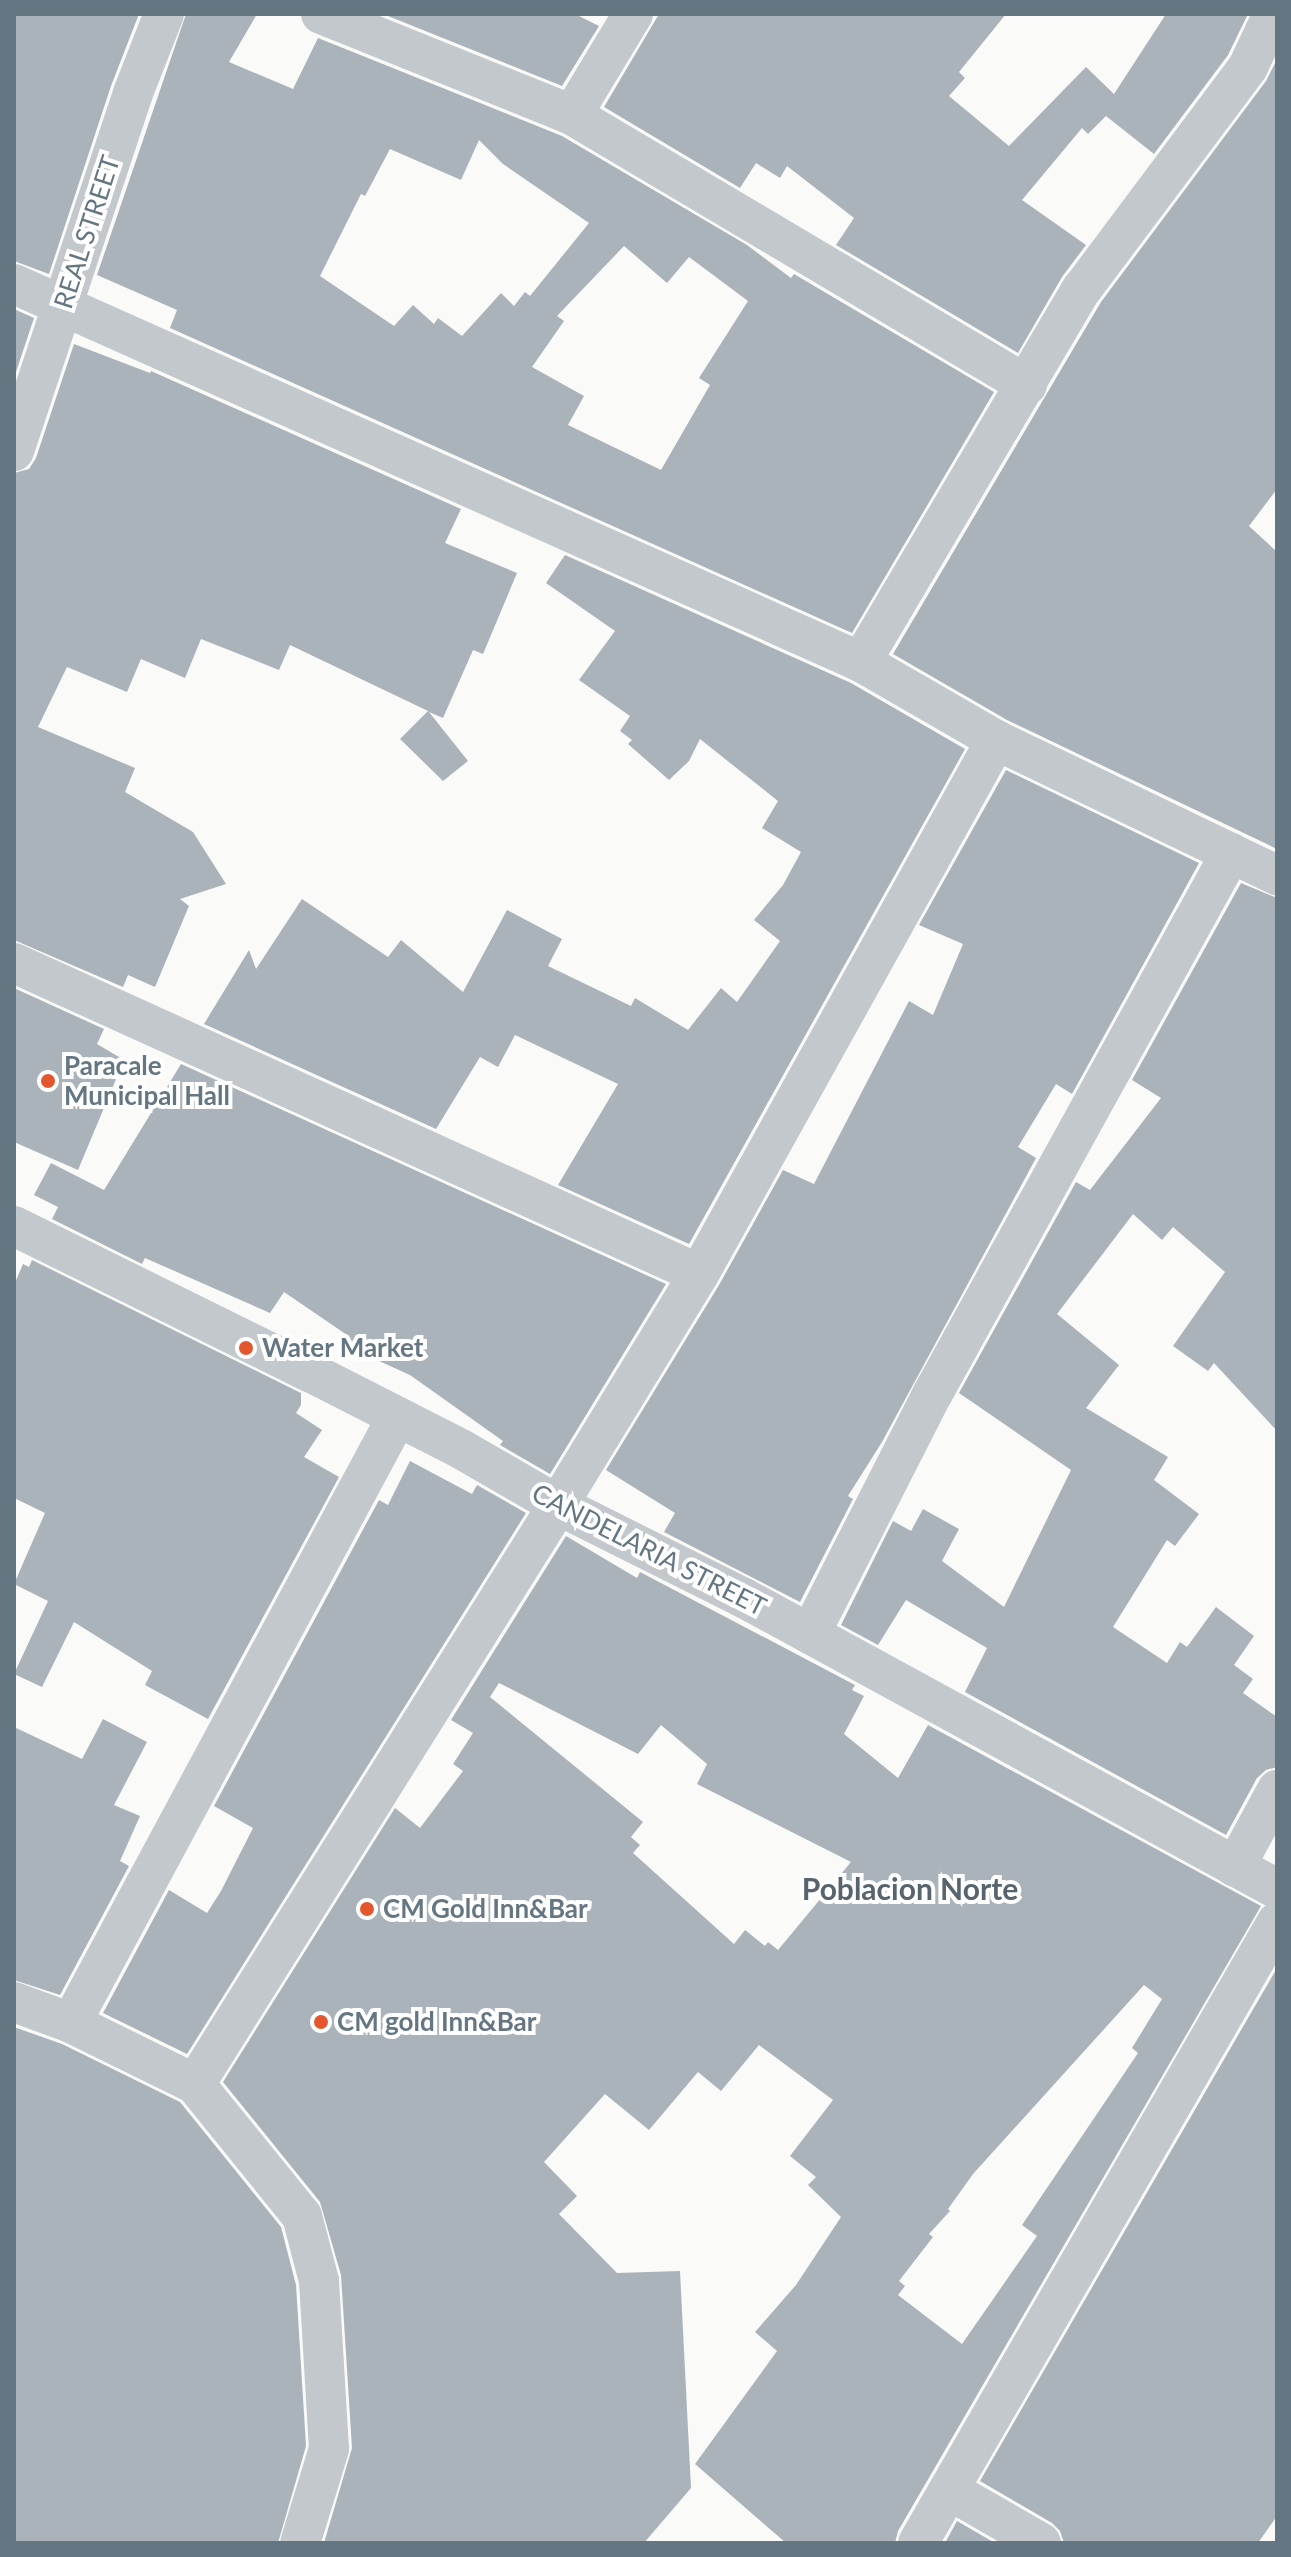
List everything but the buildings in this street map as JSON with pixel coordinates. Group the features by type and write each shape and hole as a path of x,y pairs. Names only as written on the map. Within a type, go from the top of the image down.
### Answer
{"street":[{"name":"REAL STREET","path":"14,451 133,93 164,14"},
{"path":"321,14 572,115 1027,385"},
{"path":"572,115 633,14"},
{"path":"861,662 1082,289 1248,67 1273,14"},
{"path":"14,284 64,303 861,662 996,740 1277,875"},
{"path":"195,2084 699,1274 996,740"},
{"path":"810,1634 933,1393 1231,853"},
{"path":"14,963 699,1274"},
{"name":"CANDELARIA STREET","path":"14,1226 397,1417 558,1505 810,1634 1277,1889"},
{"path":"71,2023 397,1417"},
{"path":"1235,1867 1277,1790"},
{"path":"918,2543 1277,1922"},
{"path":"14,2002 71,2023 195,2084 302,2216 319,2281 329,2449 300,2543"},
{"path":"949,2490 1041,2543"}],"place":[{"name":"Paracale Municipal Hall","path":"48,1081"},
{"name":"Water Market","path":"246,1348"},
{"name":"CM Gold Inn&Bar","path":"367,1909"},
{"name":"CM gold Inn&Bar","path":"321,2022"}],"district":[{"name":"Poblacion Norte","path":"910,1888"}]}
